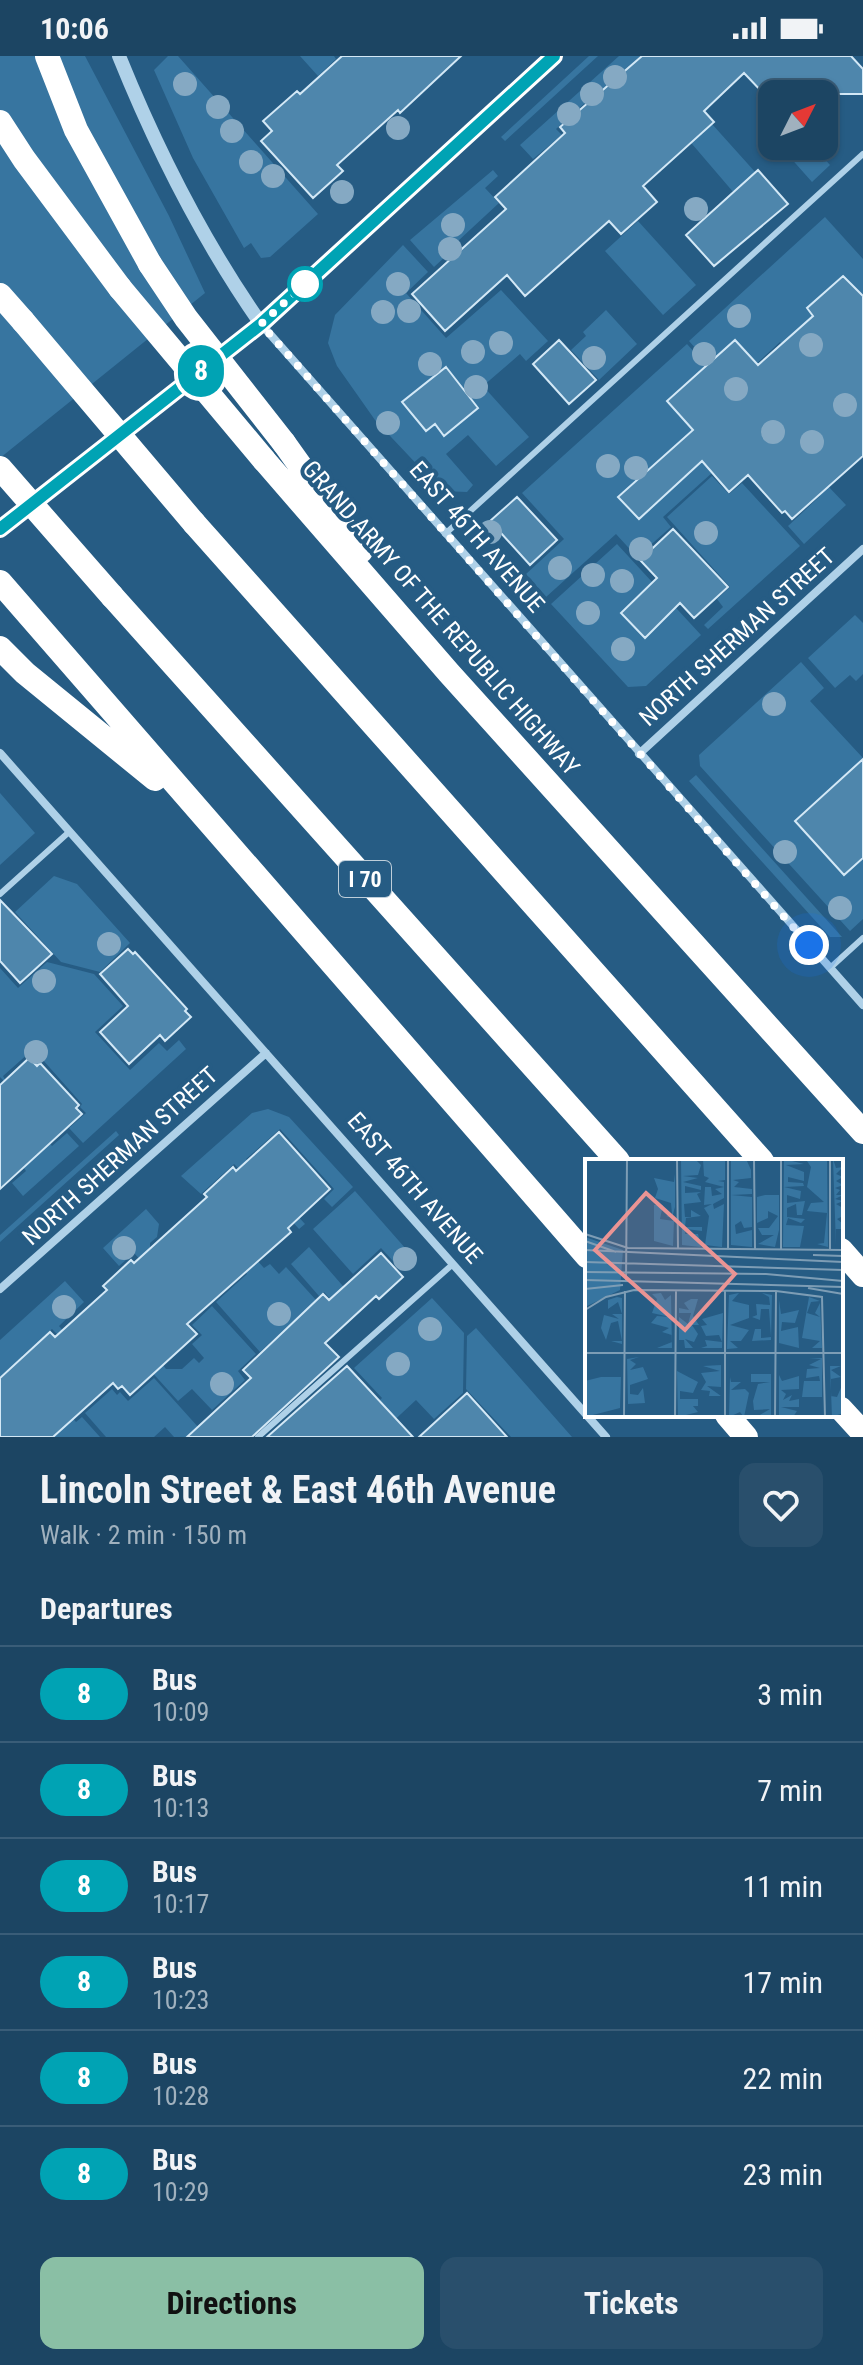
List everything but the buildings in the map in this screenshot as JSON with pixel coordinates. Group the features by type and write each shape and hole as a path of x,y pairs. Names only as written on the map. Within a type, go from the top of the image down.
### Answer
{"highway":[{"path":"47,56 76,130 150,264 186,318 284,443 449,673"},
{"name":"GRAND ARMY OF THE REPUBLIC HIGHWAY","path":"0,122 32,171 120,288 264,460 449,673 863,1132"},
{"path":"0,295 194,523 760,1159"},
{"name":"I 70","path":"0,468 616,1159"},
{"path":"0,582 585,1254"},
{"path":"0,648 25,673 204,818"},
{"path":"843,1252 863,1275"},
{"path":"843,1411 863,1433"},
{"path":"729,1417 746,1437"}],"street":[{"path":"0,529 261,324 554,56"},
{"name":"EAST 46TH AVENUE","path":"121,57 191,212 230,281 261,324 863,1005"},
{"name":"NORTH SHERMAN STREET","path":"639,754 863,549"},
{"name":"EAST 46TH AVENUE","path":"0,753 585,1413"},
{"name":"NORTH SHERMAN STREET","path":"0,1289 266,1053"},
{"name":"EAST 46TH AVENUE","path":"588,1417 606,1437"}],"lane":[{"path":"445,534 863,154"},
{"path":"0,894 69,832"},
{"path":"830,968 863,938"},
{"path":"258,1437 453,1264"}],"shaded area":[{"path":"0,56 85,56 169,216 205,293 0,458"},
{"path":"168,56 178,56 318,214 270,257 261,258 251,243 244,248 193,158 154,70"},
{"path":"300,56 334,56 336,59 318,76"},
{"path":"589,56 598,56 505,141 501,137"},
{"path":"619,56 663,56 709,108 703,114 756,173 734,193 627,68 599,93 589,108 585,103 556,129 562,135 533,159 520,145"},
{"path":"792,160 826,160 830,165 812,182"},
{"path":"493,170 498,176 485,188 499,203 434,267 410,240"},
{"path":"825,217 863,259 863,326 802,367 780,342 754,366 808,465 846,505 804,544 788,526 820,496 689,341"},
{"path":"638,221 696,285 663,315 605,251"},
{"path":"403,245 428,272 406,293 446,338 501,290 548,341 526,361 520,354 483,386 529,437 496,466 468,435 446,454 473,485 467,492 442,491 375,420 337,366 328,343 335,315"},
{"path":"606,310 637,344 599,380 571,350 586,336 583,332"},
{"path":"687,344 753,417 713,472 663,517 671,527 637,557 616,534 546,597 526,574 564,539 522,493"},
{"path":"712,476 729,494 742,483 800,546 708,629 704,625 723,607 717,599 730,587 667,517"},
{"path":"617,544 701,635 646,686 628,687 551,604"},
{"path":"855,615 863,623 863,674 856,681 850,675 835,688 808,658"},
{"path":"801,662 824,688 810,701 863,758 863,919 850,931 700,766 699,755"},
{"path":"696,775 842,937 830,937 689,781"},
{"path":"0,793 35,833 0,865"},
{"path":"54,876 77,884 130,943 100,972 61,962 15,912"},
{"path":"47,962 94,974 123,1006 95,1032 130,1070 159,1043 167,1051 179,1040 186,1049 83,1143 69,1128 86,1113 80,1107 82,1104 42,1059 38,1062 29,1053 3,1076 8,1085 0,1077 0,968 18,988"},
{"path":"0,1083 52,1146 67,1133 79,1146 23,1196 12,1183 26,1171 0,1134"},
{"path":"268,1109 289,1117 353,1187 332,1207 324,1199 334,1189 280,1129 246,1159 305,1224 299,1229 245,1170 242,1172 234,1164 201,1194 181,1176 252,1113"},
{"path":"116,1131 119,1135 0,1242 0,1235"},
{"path":"355,1191 406,1249 393,1261 381,1248 353,1274 313,1229"},
{"path":"146,1209 159,1224 150,1250 204,1309 193,1318 134,1253 119,1266 103,1248"},
{"path":"223,1223 264,1268 270,1264 279,1274 286,1267 316,1300 260,1352 216,1302 247,1274 211,1234"},
{"path":"309,1247 362,1308 349,1320 324,1292 319,1296 291,1264"},
{"path":"65,1281 84,1302 59,1326 64,1332 59,1336 52,1329 22,1356 31,1365 28,1369 76,1422 82,1417 100,1437 33,1437 0,1400 0,1340"},
{"path":"432,1298 464,1333 463,1393 434,1419 416,1400 387,1427 371,1409 382,1398 354,1368"},
{"path":"212,1306 256,1354 238,1371 245,1380 212,1410 192,1389 178,1401 149,1369 159,1360 166,1369 182,1369 194,1358 199,1363 204,1358 192,1344 202,1335 192,1325"},
{"path":"476,1328 572,1437 511,1437 466,1389 467,1336"},
{"path":"154,1378 199,1428 189,1437 174,1437 165,1427 154,1437 106,1437 85,1413 112,1389 128,1401"}],"bus line":[{"name":"8","path":"0,529 261,324 554,56"}],"route":[{"path":"305,284 261,324 809,945"}]}
